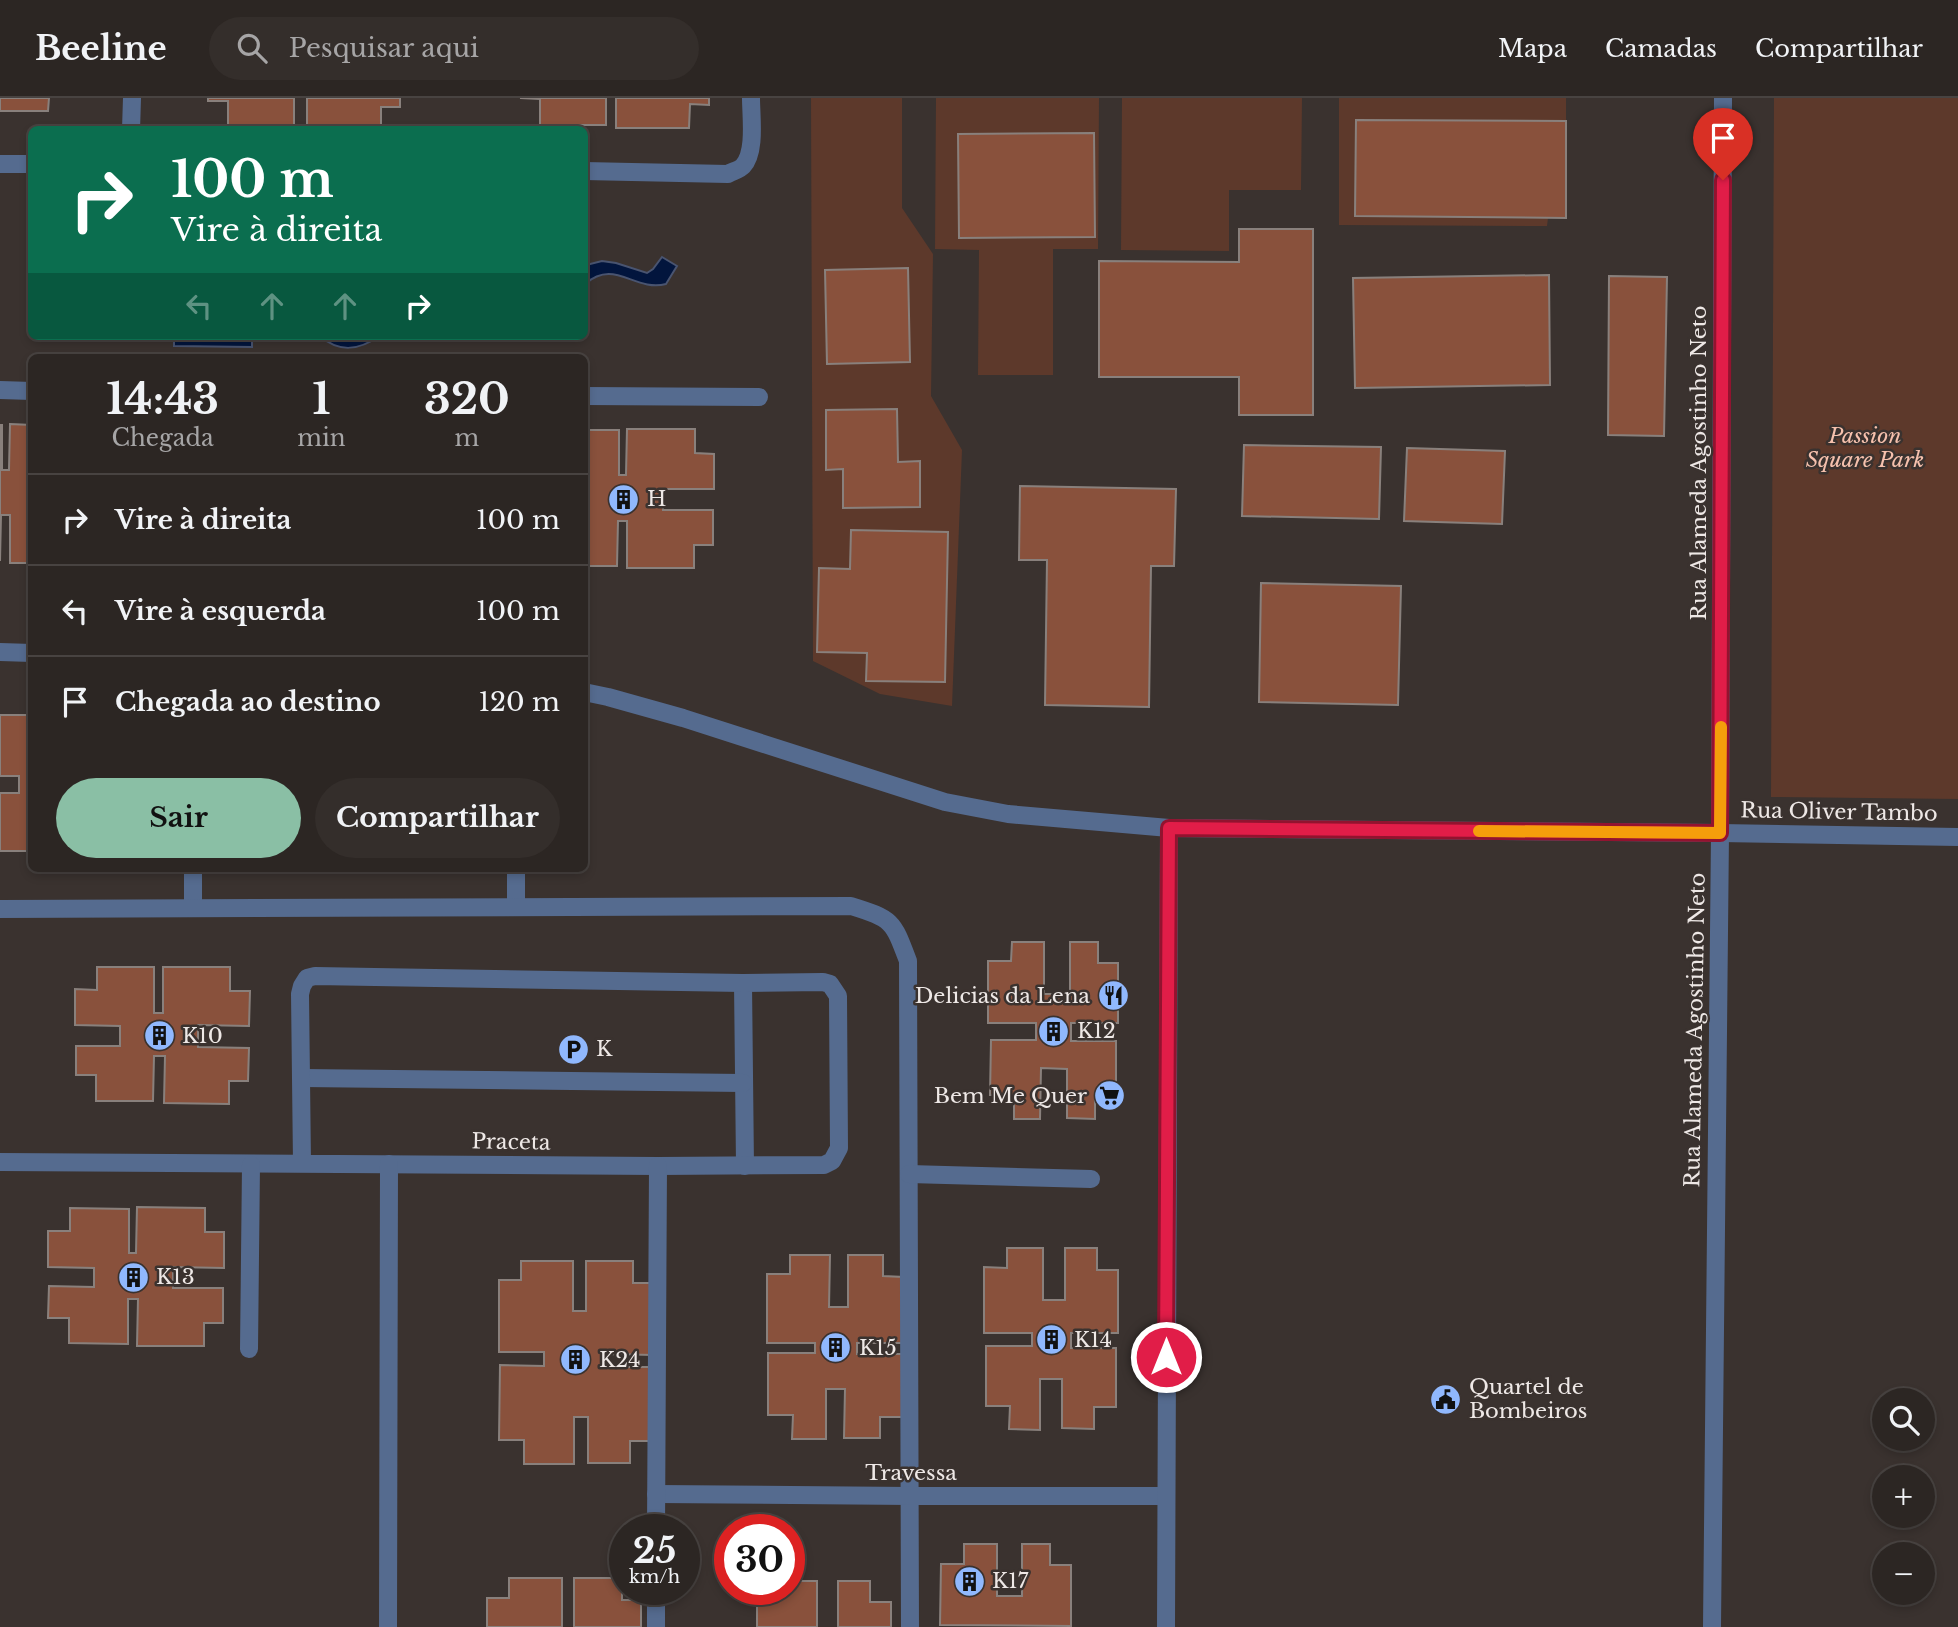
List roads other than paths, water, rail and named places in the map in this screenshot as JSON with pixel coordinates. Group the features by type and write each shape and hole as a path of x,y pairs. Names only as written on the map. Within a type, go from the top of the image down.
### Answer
{"street":[{"path":"131,126 132,98"},
{"path":"588,171 728,174 741,169 749,158 751,145 751,98"},
{"name":"Rua Alameda Agostinho Neto","path":"1712,1627 1720,833 1723,98"},
{"path":"0,164 28,164"},
{"path":"0,390 28,391"},
{"path":"588,396 759,397"},
{"path":"0,652 28,653"},
{"name":"Rua Oliver Tambo","path":"588,693 683,718 946,802 1008,814 1169,828 1958,837"},
{"path":"1166,1627 1169,828"},
{"path":"193,872 193,908"},
{"path":"516,872 516,907"},
{"path":"0,909 851,906 882,915 897,931 908,961 910,1627"},
{"path":"302,1163 300,994 306,978 315,976 743,983 745,1166"},
{"name":"Praceta","path":"0,1162 745,1166 824,1164 832,1161 837,1154 839,1134 838,996 835,989 823,982 743,983"},
{"path":"302,1078 743,1083"},
{"path":"249,1349 251,1164"},
{"path":"388,1627 389,1164"},
{"path":"656,1514 658,1166"},
{"path":"909,1174 1091,1179"},
{"name":"Travessa","path":"656,1494 1165,1496"},
{"path":"656,1605 656,1627"}],"water":[{"path":"662,257 677,266 666,284 644,284 606,274 588,282 588,264 602,261 647,273"},
{"path":"174,340 252,340 252,347 174,346"},
{"path":"326,340 373,340 349,348"}],"place":[{"name":"H","path":"624,499"},
{"name":"Delicias da Lena","path":"1113,996"},
{"name":"K12","path":"1054,1031"},
{"name":"K10","path":"159,1036"},
{"name":"K","path":"573,1049"},
{"name":"Bem Me Quer","path":"1110,1096"},
{"name":"K13","path":"133,1277"},
{"name":"K14","path":"1051,1340"},
{"name":"K15","path":"836,1348"},
{"name":"K24","path":"576,1360"},
{"name":"Quartel de Bombeiros","path":"1446,1399"},
{"name":"K17","path":"969,1581"}],"park label":[{"name":"Passion Square Park","path":"1865,448"}]}
